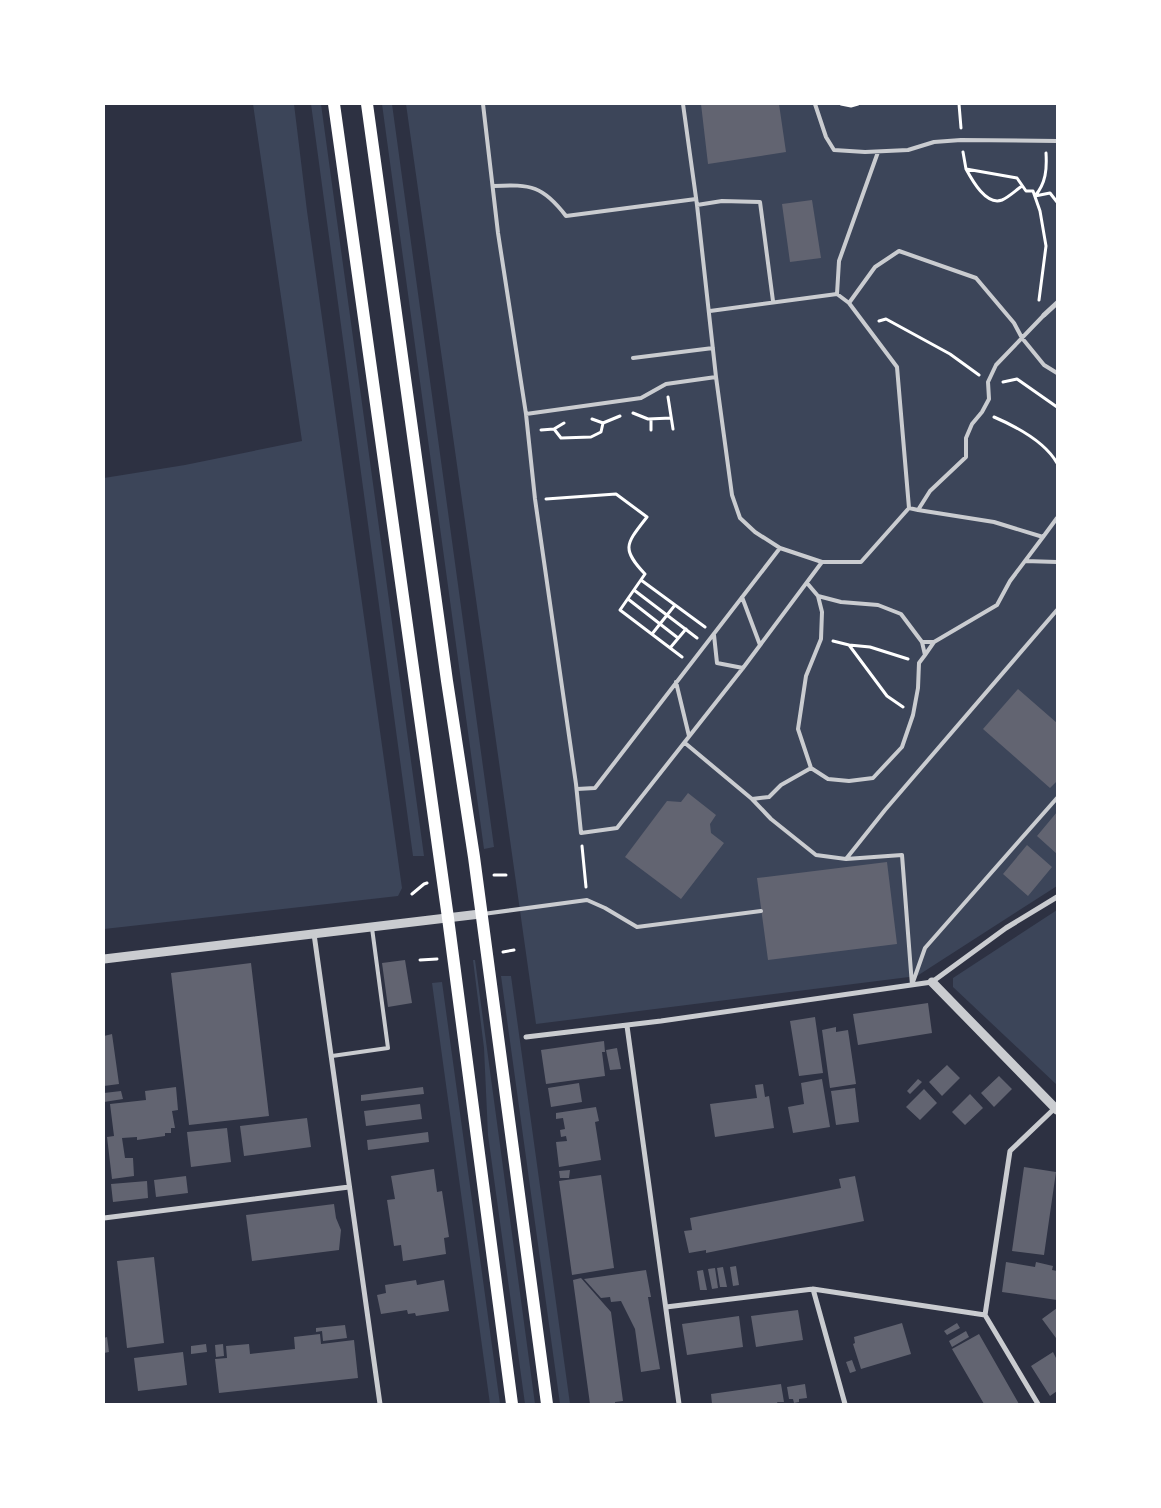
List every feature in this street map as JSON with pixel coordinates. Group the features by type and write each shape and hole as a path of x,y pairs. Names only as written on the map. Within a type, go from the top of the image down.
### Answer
{"main road":[{"path":"334,104 448,918 512,1404"},
{"path":"367,104 547,1404"}],"street":[{"path":"1044,315 1057,302"},
{"path":"526,1037 627,1026 912,987 932,982 1006,928 1057,897"},
{"path":"104,959 480,914"},
{"path":"314,934 380,1404"},
{"path":"932,982 1056,1109 1010,1151 985,1315 1038,1404"},
{"path":"627,1026 679,1404"},
{"path":"104,1218 349,1187"},
{"path":"666,1307 813,1289 985,1315"},
{"path":"813,1289 844,1404"}],"lane":[{"path":"484,104 498,233 526,414 536,500 577,789 581,833 617,828 743,668 822,562"},
{"path":"683,104 732,495 740,518 755,532 780,548 822,562 861,562 909,508 898,367 849,303 837,294 773,301 710,311"},
{"path":"816,104 826,137 834,150 878,152 908,150 934,142 962,140 1057,141"},
{"path":"837,294 839,262 878,152"},
{"path":"494,186 524,184 552,198 566,216 696,199"},
{"path":"697,205 722,202 760,202 773,301"},
{"path":"849,303 875,267 899,251 976,278 1014,322 1022,338 1044,365 1057,373"},
{"path":"918,510 930,491 966,457 966,438 972,424 982,412 989,399 988,382 996,365 1044,315"},
{"path":"633,358 713,348"},
{"path":"526,414 641,398 666,384 716,377"},
{"path":"909,508 994,522 1043,537"},
{"path":"807,583 818,596 822,612 822,639 806,676 798,729 811,768 828,779 849,781 874,778 902,747 913,715 918,688 919,663 934,642 997,605 1025,561 1057,518"},
{"path":"577,789 595,788 780,548"},
{"path":"1025,561 1057,562"},
{"path":"818,596 841,602 878,605 901,614 922,642 925,655"},
{"path":"742,597 760,645"},
{"path":"846,859 884,810 1057,610"},
{"path":"714,634 717,664 743,668"},
{"path":"922,642 934,642"},
{"path":"676,682 689,736"},
{"path":"685,743 752,799 771,819 816,855 846,859 902,855 912,987"},
{"path":"752,799 769,797 781,785 811,768"},
{"path":"912,987 924,948 1057,798"},
{"path":"480,914 587,900 606,908 637,927 761,911"},
{"path":"332,1056 388,1048 372,926"}],"path":[{"path":"841,104 851,106 858,104"},
{"path":"959,104 966,168 974,185 992,200 1002,200 1022,186"},
{"path":"1034,196 1043,187 1046,168 1046,141"},
{"path":"966,168 1017,178 1026,192 1033,191 1040,212 1046,246 1044,271 1039,288 1039,304 1044,315"},
{"path":"1034,196 1050,193 1057,202"},
{"path":"865,324 886,319 950,354 988,382 1017,379 1057,408"},
{"path":"666,384 673,429"},
{"path":"982,412 1016,428 1052,455 1057,463"},
{"path":"628,414 633,413 642,418 651,419 671,418"},
{"path":"528,431 554,429 561,438 591,437 601,432 603,423 623,414"},
{"path":"651,419 651,430"},
{"path":"536,500 616,494 647,517 629,544 630,556 645,574 620,610 690,665"},
{"path":"641,580 714,634"},
{"path":"634,590 706,644"},
{"path":"628,599 678,638"},
{"path":"652,634 674,605"},
{"path":"670,648 686,629"},
{"path":"822,639 879,650 919,663"},
{"path":"848,645 887,696 913,715"},
{"path":"581,833 587,900"},
{"path":"489,876 506,875"},
{"path":"412,894 424,884 430,883"},
{"path":"500,952 514,950"},
{"path":"420,960 437,958"}],"shaded area":[{"path":"253,104 294,104 307,211 402,888 398,896 104,929 104,478 185,465 302,441"},
{"path":"311,104 321,104 424,856 413,856"},
{"path":"382,104 392,104 494,847 484,849"},
{"path":"406,104 1057,104 1057,886 917,976 536,1024"},
{"path":"1057,910 1057,1085 953,987 953,978"},
{"path":"473,960 475,960 535,1404 525,1404 488,1135 484,1048"},
{"path":"501,976 511,976 570,1404 560,1404"},
{"path":"442,982 500,1404 490,1404 432,983"}],"building":[{"path":"701,104 779,104 786,152 708,164"},
{"path":"812,200 821,258 790,262 782,204"},
{"path":"1018,689 1057,723 1057,781 1050,788 983,729"},
{"path":"688,793 716,815 710,824 711,833 724,843 681,899 625,857 667,801 681,802"},
{"path":"1057,812 1057,854 1037,836"},
{"path":"1027,845 1052,867 1028,896 1003,874"},
{"path":"887,862 897,944 768,960 757,878"},
{"path":"405,960 412,1003 388,1007 382,963"},
{"path":"251,963 269,1116 189,1125 171,973"},
{"path":"928,1003 932,1033 858,1045 853,1014"},
{"path":"815,1017 823,1073 799,1076 790,1021"},
{"path":"836,1027 836,1032 848,1030 856,1084 830,1088 822,1030"},
{"path":"112,1034 119,1084 104,1086 104,1036"},
{"path":"604,1041 605,1052 602,1052 605,1076 546,1084 541,1050"},
{"path":"617,1048 621,1069 610,1070 606,1050"},
{"path":"947,1065 960,1078 942,1096 929,1082"},
{"path":"999,1076 1012,1089 994,1107 981,1093"},
{"path":"822,1079 830,1127 793,1133 788,1107 804,1104 801,1083"},
{"path":"918,1079 922,1082 910,1094 907,1091"},
{"path":"579,1083 582,1102 551,1107 548,1088"},
{"path":"763,1084 765,1097 769,1096 774,1128 715,1137 710,1104 757,1098 755,1085"},
{"path":"176,1087 178,1110 172,1111 175,1128 171,1128 171,1133 165,1133 165,1136 137,1140 137,1137 122,1138 125,1158 133,1158 134,1176 112,1179 107,1137 114,1136 110,1104 146,1100 145,1091"},
{"path":"423,1087 424,1094 361,1101 361,1095"},
{"path":"855,1088 859,1122 836,1125 831,1091"},
{"path":"924,1089 937,1103 920,1120 906,1107"},
{"path":"121,1091 123,1099 104,1102 104,1093"},
{"path":"970,1094 983,1108 965,1125 952,1112"},
{"path":"420,1104 422,1119 366,1126 364,1111"},
{"path":"596,1107 599,1121 595,1122 601,1160 559,1167 556,1142 567,1141 566,1136 561,1137 560,1130 565,1129 563,1118 556,1119 556,1113"},
{"path":"307,1118 311,1147 244,1156 240,1126"},
{"path":"227,1128 231,1162 191,1167 187,1132"},
{"path":"428,1132 429,1142 368,1150 367,1140"},
{"path":"1024,1167 1056,1172 1044,1255 1012,1251"},
{"path":"434,1169 437,1192 442,1191 449,1237 444,1238 446,1254 403,1261 401,1245 394,1246 387,1200 395,1199 391,1176"},
{"path":"570,1170 569,1178 560,1178 559,1171"},
{"path":"601,1175 614,1268 572,1275 559,1181"},
{"path":"186,1176 188,1193 156,1197 154,1180"},
{"path":"855,1176 864,1221 706,1253 706,1250 689,1253 684,1231 692,1230 690,1218 841,1188 839,1179"},
{"path":"147,1181 148,1198 113,1202 111,1184"},
{"path":"334,1204 336,1218 341,1230 339,1250 252,1261 246,1215"},
{"path":"154,1257 164,1343 127,1348 117,1261"},
{"path":"1006,1262 1035,1267 1036,1262 1053,1266 1052,1270 1057,1271 1057,1300 1002,1292"},
{"path":"736,1266 739,1285 733,1286 730,1267"},
{"path":"723,1267 727,1287 720,1287 717,1268"},
{"path":"715,1268 718,1288 712,1289 708,1269"},
{"path":"646,1270 651,1297 648,1297 660,1369 641,1372 635,1329 621,1301 611,1302 610,1297 601,1298 584,1279"},
{"path":"703,1270 707,1290 700,1290 697,1271"},
{"path":"581,1278 611,1312 623,1401 615,1402 615,1404 590,1404 573,1280"},
{"path":"416,1280 417,1285 444,1280 449,1311 416,1316 415,1313 408,1314 407,1310 381,1314 377,1295 386,1293 385,1285"},
{"path":"1057,1308 1057,1338 1056,1338 1042,1319"},
{"path":"798,1310 803,1340 756,1347 751,1316"},
{"path":"739,1316 743,1347 687,1355 682,1324"},
{"path":"902,1323 911,1354 861,1369 853,1344 855,1343 854,1337"},
{"path":"957,1323 960,1328 947,1335 944,1331"},
{"path":"345,1325 347,1338 323,1341 322,1331 316,1332 316,1328"},
{"path":"966,1331 969,1337 952,1347 949,1341"},
{"path":"320,1334 321,1344 354,1340 358,1378 219,1393 215,1359 227,1358 226,1346 249,1344 250,1354 295,1349 294,1337"},
{"path":"979,1334 1019,1404 984,1404 952,1349"},
{"path":"107,1337 109,1352 104,1353 104,1338"},
{"path":"206,1344 207,1352 191,1354 191,1346"},
{"path":"223,1344 224,1356 216,1357 215,1345"},
{"path":"183,1352 187,1385 138,1391 134,1358"},
{"path":"1053,1352 1057,1360 1057,1391 1050,1396 1031,1366"},
{"path":"852,1360 856,1371 850,1373 846,1362"},
{"path":"781,1384 784,1402 777,1402 778,1404 712,1404 711,1394"},
{"path":"805,1384 807,1398 799,1399 799,1402 794,1403 793,1399 789,1399 787,1387"}]}
